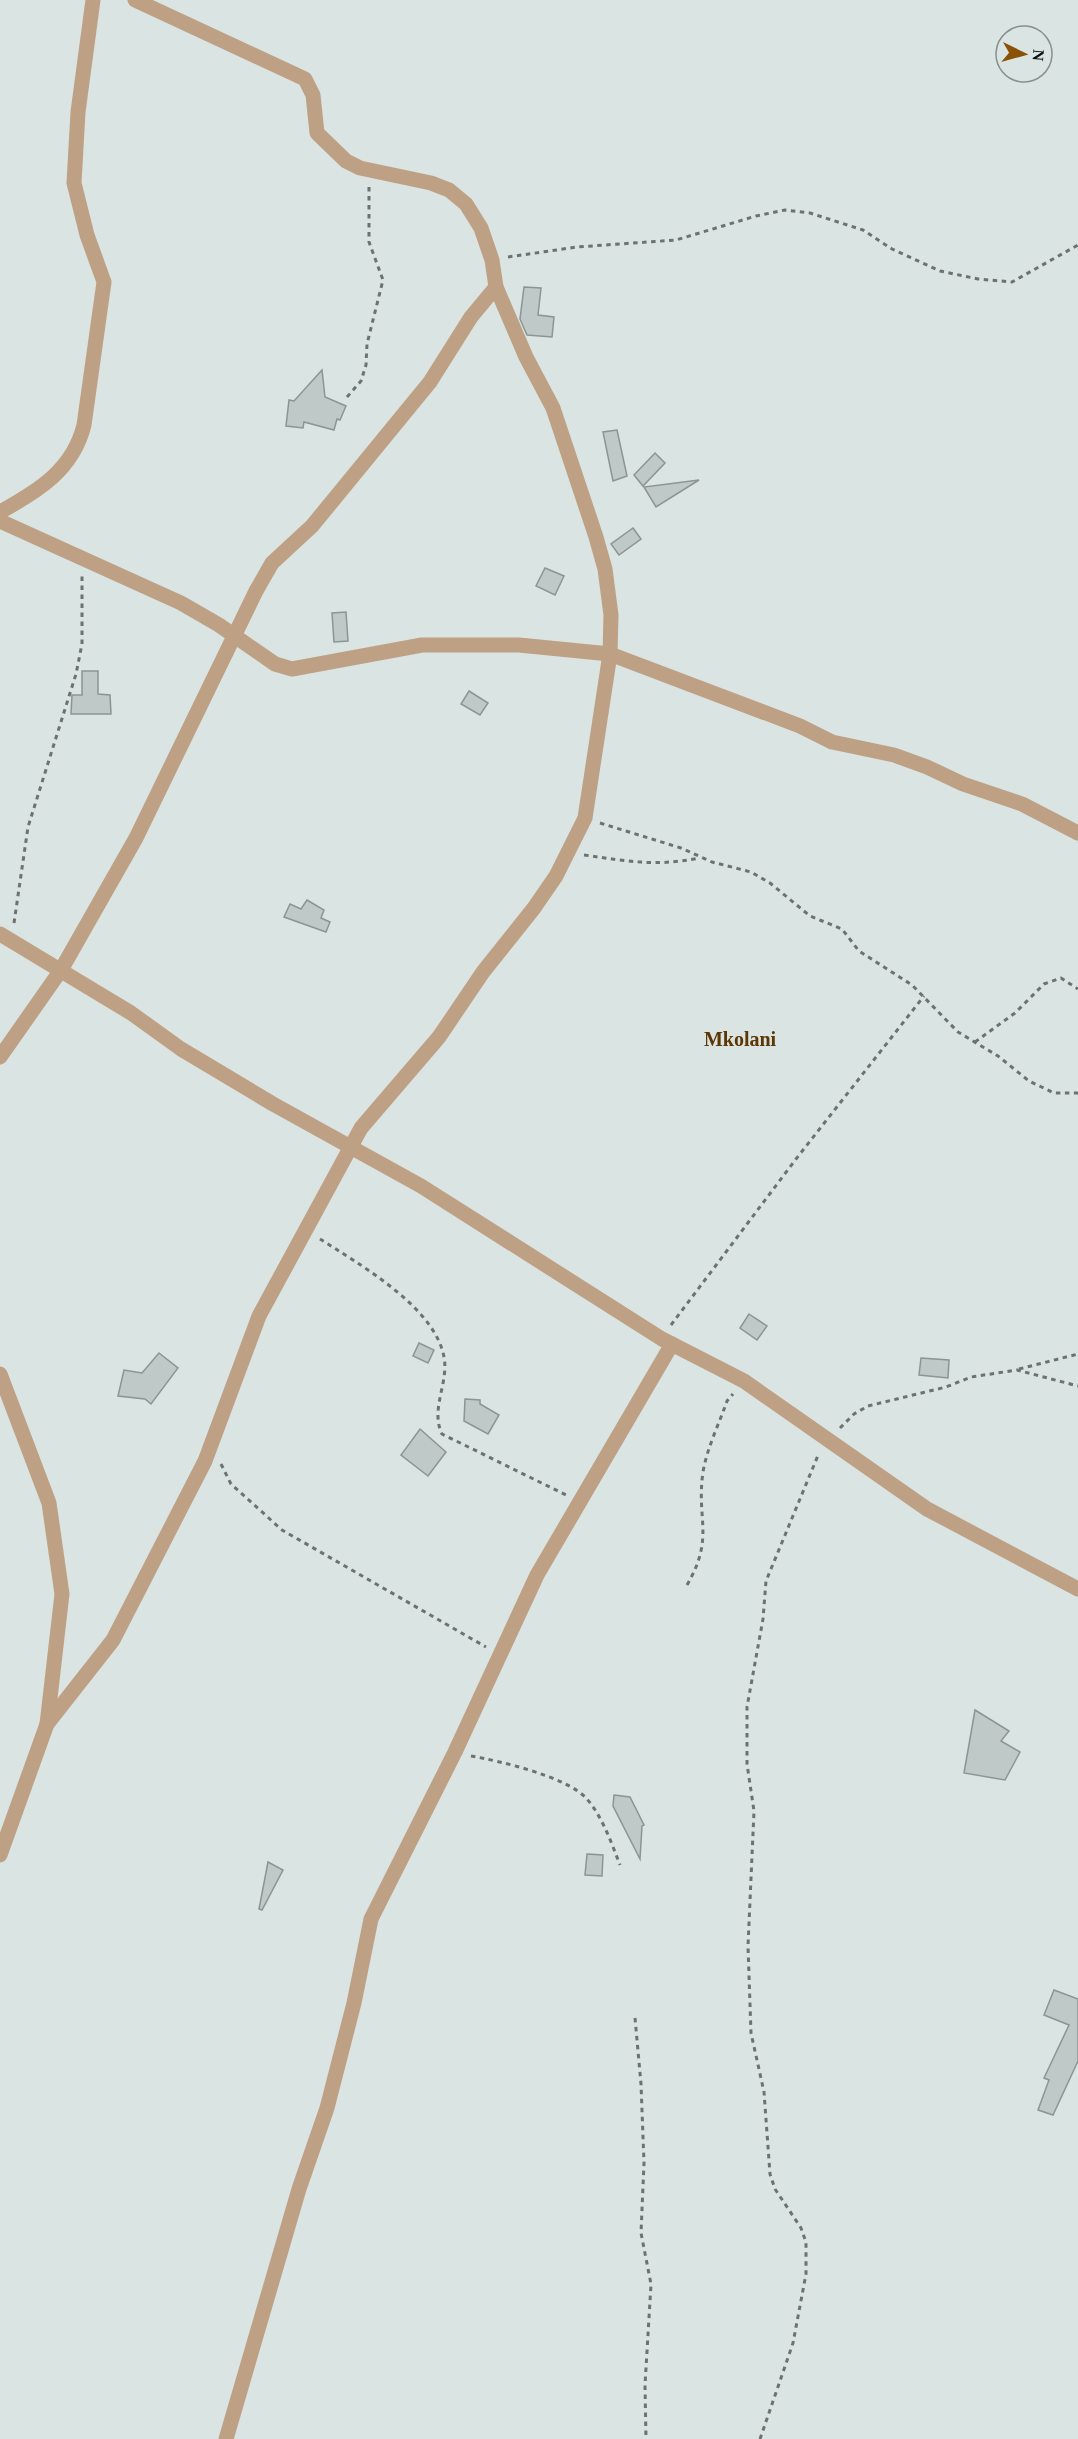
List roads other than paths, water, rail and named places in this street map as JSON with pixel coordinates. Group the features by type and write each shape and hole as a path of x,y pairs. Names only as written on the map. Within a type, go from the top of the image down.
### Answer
{"street":[{"path":"0,512 36,492 68,464 79,444 84,425 104,282 81,217 75,183 78,112 93,0"},
{"path":"47,1724 113,1640 211,1444 259,1316 361,1128 439,1037 483,972 534,908 569,853 585,818 610,654 611,615 605,569 596,537 554,408 526,357 495,286 492,260 476,220 466,204 449,190 370,170 346,160 317,133 313,95 305,79 135,0"},
{"path":"0,1057 61,970 136,838 256,591 272,563 312,526 408,410 495,286"},
{"path":"0,521 181,603 236,636 275,664 292,669 422,645 519,645 610,654 686,685 800,726 832,742 885,753 927,767 963,784 1022,804 1078,833"},
{"path":"6,938 130,1013 181,1049 421,1186 667,1341 744,1382 927,1509 1078,1588"},
{"path":"226,2439 299,2190 327,2108 354,2003 370,1919 455,1752 498,1654 537,1575 667,1341"},
{"path":"0,1374 49,1503 62,1594 47,1724 0,1855"}],"district":[{"name":"Mkolani","path":"740,1039"}]}
